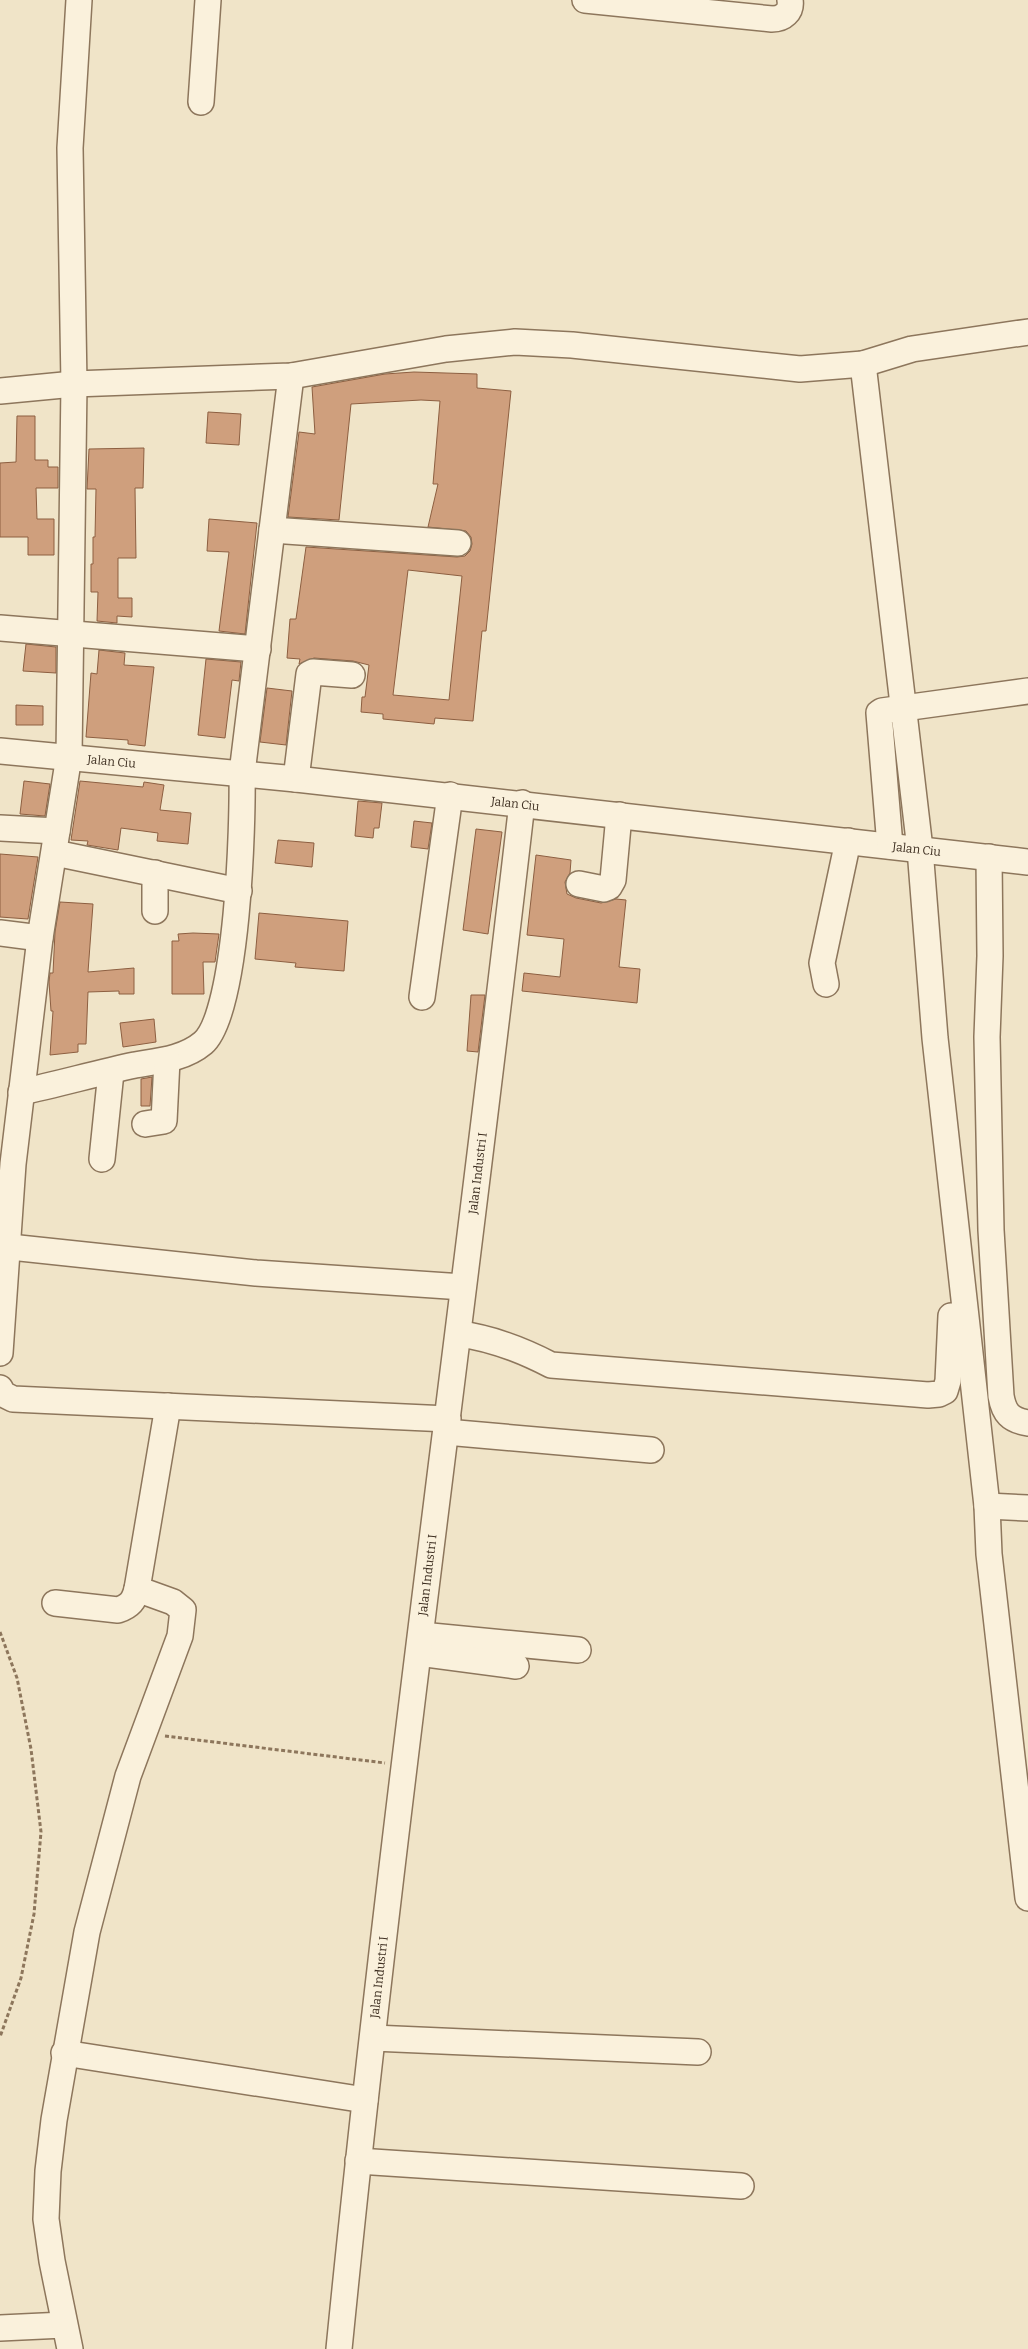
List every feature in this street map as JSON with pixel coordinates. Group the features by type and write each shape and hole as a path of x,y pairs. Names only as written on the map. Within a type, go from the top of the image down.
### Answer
{"street":[{"path":"0,1346 6,1163 21,1092 40,938 69,756 74,384 70,148 79,0"},
{"path":"201,102 208,0"},
{"path":"585,0 772,20 783,18 787,14 791,4 790,0"},
{"path":"0,391 74,384 291,376 446,349 515,342 572,345 800,369 863,364 912,350 1028,332"},
{"path":"863,364 920,849 935,1038 986,1506 990,1564 1028,1898"},
{"path":"21,1092 167,1060 203,1043 214,1028 224,992 239,891 243,820 242,773 291,376"},
{"path":"272,530 458,543"},
{"path":"0,628 258,649"},
{"path":"296,779 309,674 313,672 352,675"},
{"path":"890,846 878,716 882,711 1028,691"},
{"name":"Jalan Ciu","path":"0,751 69,756 450,795 1028,862"},
{"path":"422,997 450,795"},
{"name":"Jalan Industri I","path":"339,2349 365,2100 484,1134 522,803"},
{"path":"579,884 604,889 610,887 613,880 619,815"},
{"path":"0,828 56,842 155,873 239,891"},
{"path":"826,984 822,963 848,841"},
{"path":"989,857 990,956 987,1037 991,1230 1001,1396 1003,1408 1008,1416 1015,1421 1028,1423"},
{"path":"155,873 155,911"},
{"path":"0,932 40,938"},
{"path":"145,1124 164,1121 167,1060"},
{"path":"102,1159 111,1072"},
{"path":"3,1246 247,1272 464,1287"},
{"path":"459,1334 478,1336 522,1350 551,1366 928,1395 939,1394 945,1391 948,1380 951,1316"},
{"path":"0,1388 3,1394 13,1399 168,1406 447,1425 651,1450"},
{"path":"55,1603 118,1610 127,1607 134,1601 168,1406"},
{"path":"986,1506 1028,1508"},
{"path":"0,2328 67,2337 46,2219 48,2171 64,2053 87,1932 128,1776 180,1636 183,1610 173,1602 137,1589"},
{"path":"420,1644 578,1650"},
{"path":"420,1644 516,1666"},
{"path":"373,2038 698,2052"},
{"path":"64,2053 365,2100"},
{"path":"358,2161 741,2186"}],"path":[{"path":"0,1632 17,1678 31,1749 41,1832 34,1914 21,1978 0,2037"},
{"path":"143,1734 406,1765"}],"building":[{"path":"414,372 477,374 477,388 511,391 486,631 482,631 473,721 435,718 434,724 383,719 383,714 361,712 362,697 365,697 369,665 353,661 314,658 299,664 300,659 287,658 290,619 296,619 306,547 457,557 465,556 470,551 471,537 466,531 428,527 438,484 433,484 440,401 421,400 351,404 339,520 288,517 299,432 315,434 312,387 385,374","holes":["408,570 462,576 449,700 393,695"]},
{"path":"208,412 241,414 239,445 206,443"},
{"path":"17,416 35,416 35,460 48,460 48,467 58,467 58,488 36,488 37,519 54,519 54,555 28,555 28,537 0,537 0,463 16,462"},
{"path":"144,448 143,488 135,488 136,558 118,558 118,598 132,598 132,617 117,616 117,623 97,621 98,592 91,592 96,489 87,489 89,449"},
{"path":"209,519 257,523 245,634 219,631 229,552 207,551"},
{"path":"26,644 56,647 56,673 23,671"},
{"path":"99,650 125,653 124,665 154,667 145,746 128,744 128,740 86,737 91,673 97,674"},
{"path":"206,659 241,662 239,681 232,680 225,738 198,735"},
{"path":"267,688 292,691 286,745 260,742"},
{"path":"16,705 43,706 43,725 16,725"},
{"path":"24,781 50,784 45,816 20,814"},
{"path":"80,781 143,787 144,782 164,785 160,810 191,813 188,844 157,841 158,833 121,828 118,850 87,845 88,841 71,840"},
{"path":"358,801 382,803 379,828 374,828 373,838 355,836"},
{"path":"414,821 432,823 428,849 411,847"},
{"path":"476,829 502,832 488,934 463,930"},
{"path":"278,840 314,843 312,867 275,863"},
{"path":"0,854 38,857 28,919 0,917"},
{"path":"536,855 571,860 570,873 565,882 567,894 576,898 601,903 616,899 626,900 619,967 640,969 637,1003 522,991 524,973 560,977 564,939 527,935"},
{"path":"60,902 93,904 88,972 134,968 134,994 119,994 119,991 88,992 86,1044 78,1044 78,1052 50,1055 53,1011 51,1011 49,982 50,973 53,973 55,932"},
{"path":"259,913 348,921 344,971 295,967 296,963 255,959"},
{"path":"178,934 219,934 215,962 203,962 204,994 172,994 172,941 179,941"},
{"path":"471,995 485,995 478,1052 467,1051"},
{"path":"154,1019 156,1042 123,1047 120,1023"},
{"path":"152,1077 150,1106 141,1106 141,1079"}]}
